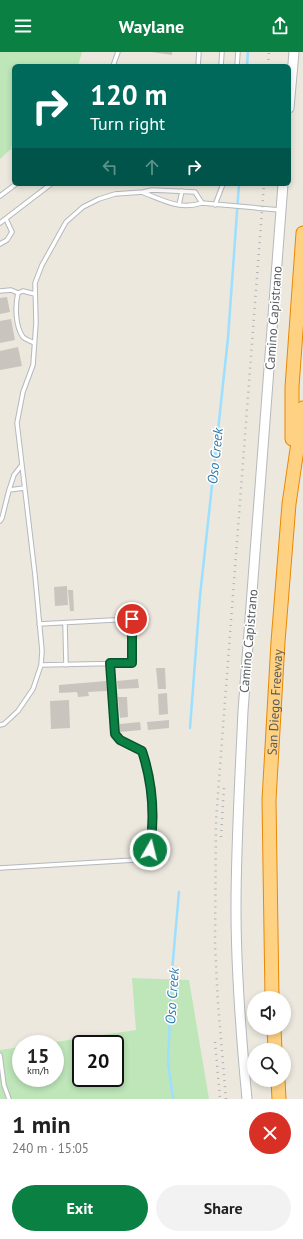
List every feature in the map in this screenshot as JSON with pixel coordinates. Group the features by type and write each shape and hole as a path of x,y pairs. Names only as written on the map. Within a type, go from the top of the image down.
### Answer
{"highway":[{"path":"291,488 292,388 303,233"},
{"name":"San Diego Freeway","path":"272,991 269,800 278,642 291,488 303,408"},
{"path":"278,1087 279,1099"}],"street":[{"path":"291,86 294,52"},
{"name":"Camino Capistrano","path":"247,1099 237,953 236,909 238,820 243,711 283,186"}],"lane":[{"path":"114,64 118,52"},
{"path":"198,64 199,52"},
{"path":"221,64 222,52"},
{"path":"237,64 238,52"},
{"path":"0,196 13,186"},
{"path":"0,224 48,186"},
{"path":"216,205 222,186"},
{"path":"0,725 4,724 18,711 32,689 41,665 42,651 17,423 18,408 32,365 35,283 42,265 66,222 83,207 99,199 115,194 152,190 182,191 195,192 202,203"},
{"path":"179,205 182,191"},
{"path":"143,192 168,203 190,207 202,203 281,210"},
{"path":"0,244 7,240 12,232 6,219"},
{"path":"0,292 11,290 35,294"},
{"path":"18,292 16,312 20,331 24,338 34,343"},
{"path":"0,521 14,475 21,466"},
{"path":"9,490 24,488"},
{"path":"39,624 132,619 132,663 41,665"},
{"path":"65,623 66,665"},
{"path":"0,868 135,860 144,856 150,850 153,826 150,774 142,751 120,740 115,734 110,663"},
{"path":"0,1055 4,1085 10,1099"}],"green space":[{"path":"0,52 82,52 79,64 12,64 12,144 11,149 0,159"},
{"path":"132,978 189,980 209,1099 0,1099 0,1050 12,1048 12,1087 64,1087 64,1041 72,1040 72,1087 124,1087 124,1035 102,1035 136,1030"}],"building":[{"path":"151,52 172,52 172,55"},
{"path":"7,297 10,312 0,314 0,298"},
{"path":"11,319 15,340 0,343 0,321"},
{"path":"18,347 22,366 0,370 0,351"},
{"path":"67,586 68,605 55,606 54,587"},
{"path":"68,590 73,590 74,611 70,611"},
{"path":"156,668 165,668 166,689 158,689"},
{"path":"138,679 139,688 118,689 117,681"},
{"path":"106,681 107,691 88,692 89,696 78,697 77,692 59,693 59,685"},
{"path":"167,693 168,714 159,715 158,694"},
{"path":"118,697 127,697 128,717 120,718"},
{"path":"69,700 70,728 51,729 50,701"},
{"path":"169,720 169,728 148,730 147,722"},
{"path":"140,722 141,730 120,732 120,724"}],"waterway":[{"name":"Oso Creek","path":"247,64 248,52"},
{"name":"Oso Creek","path":"190,728 200,596 228,338 239,186"},
{"name":"Oso Creek","path":"173,1099 168,1062 172,971 179,892"}],"railway":[{"path":"268,64 269,52"},
{"path":"226,1099 218,1004 215,945 216,820 264,186"},
{"path":"221,837 224,787"},
{"path":"215,1042 220,1098"}],"route":[{"path":"132,619 132,663 110,663 115,734 120,740 135,746 142,751 150,774 153,826 150,850"}]}
